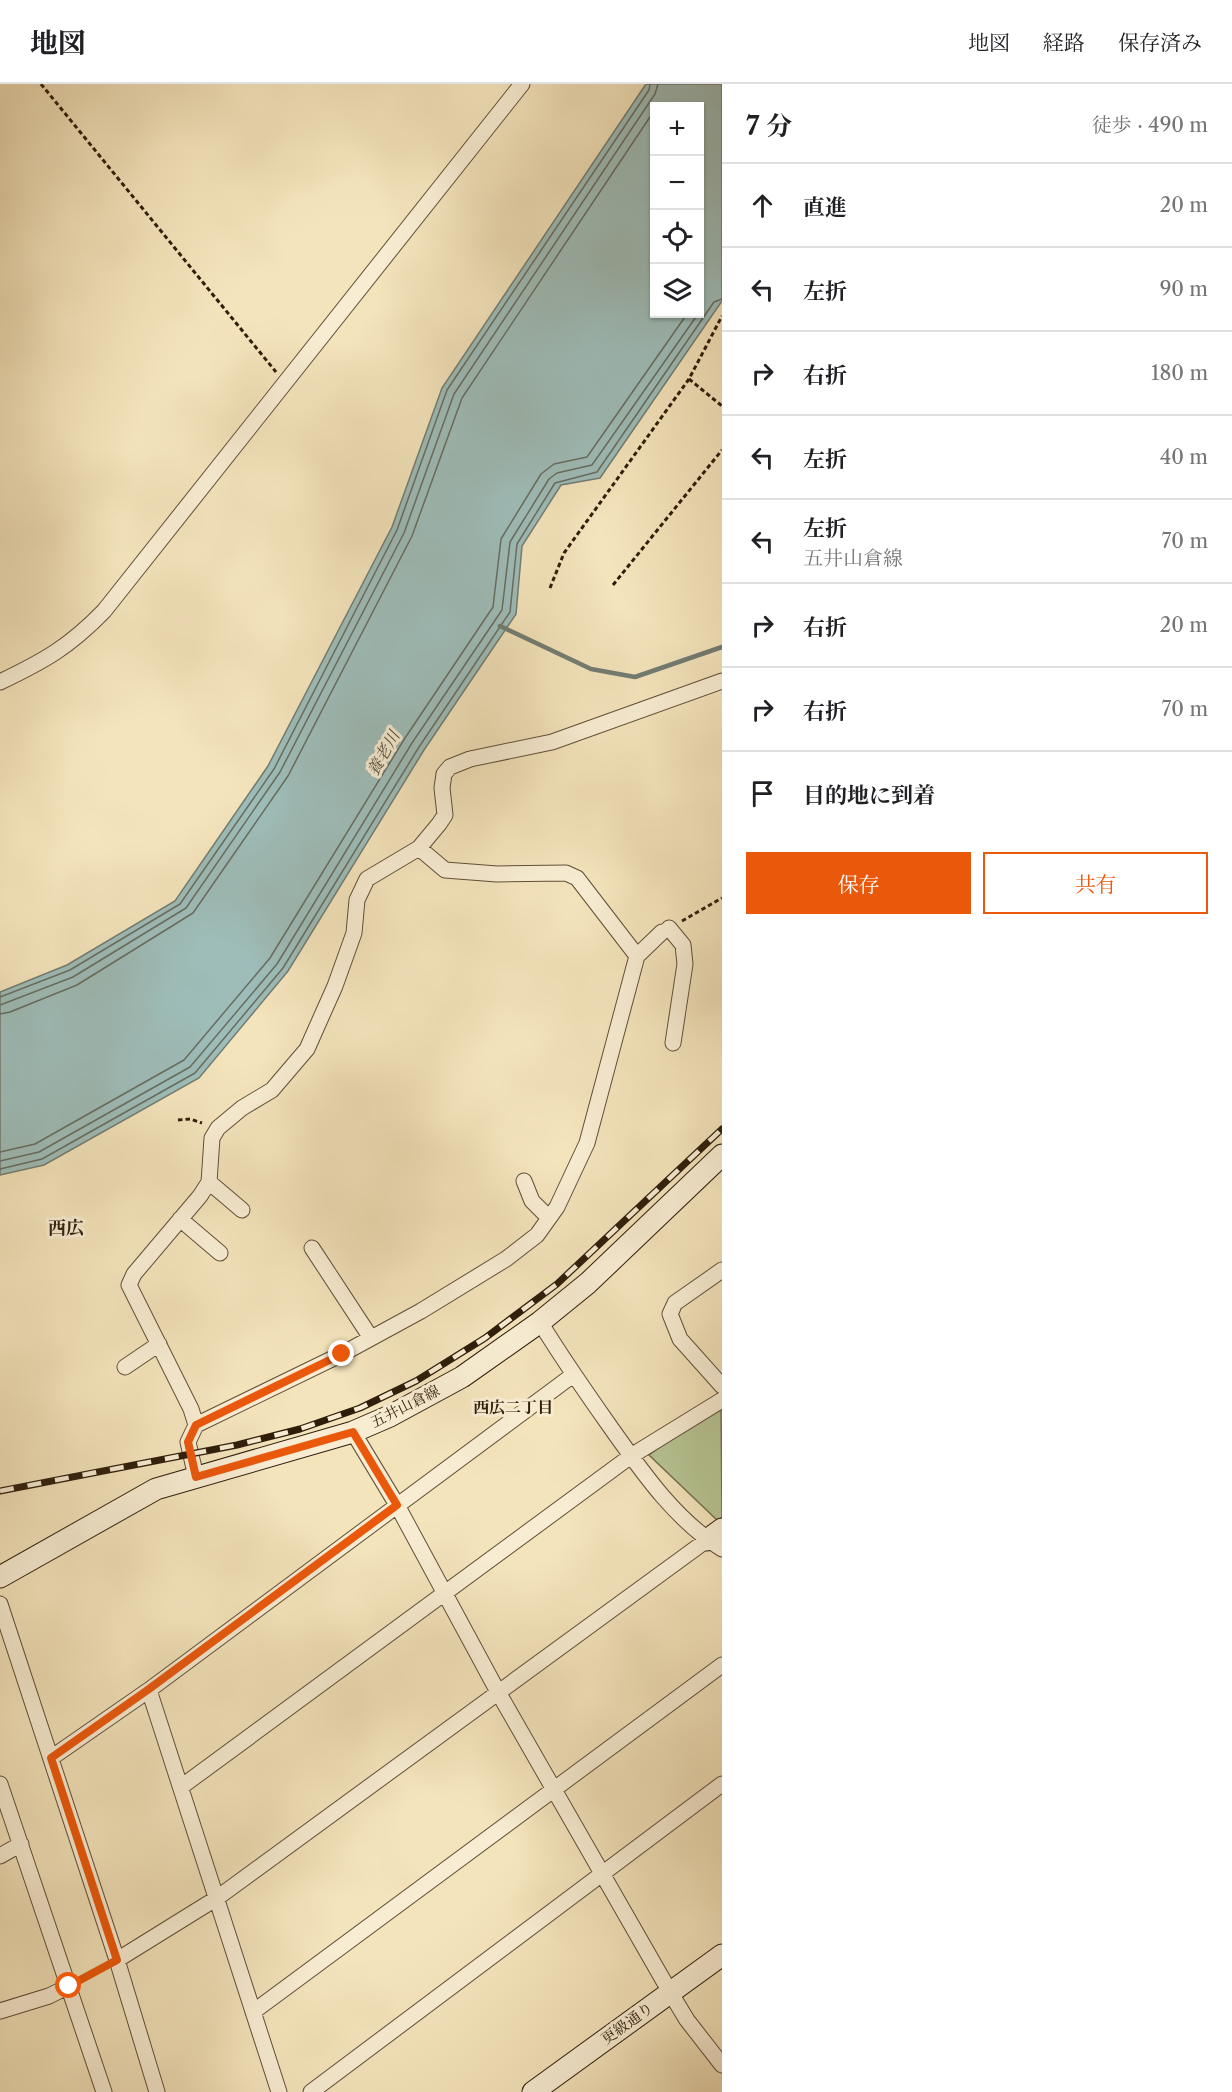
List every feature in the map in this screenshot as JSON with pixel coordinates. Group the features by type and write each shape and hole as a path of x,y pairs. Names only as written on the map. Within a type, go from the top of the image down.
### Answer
{"main road":[{"name":"五井山倉線","path":"0,1577 156,1489 353,1432 390,1416 462,1377 540,1322 588,1283 722,1155"},
{"name":"更級通り","path":"533,2092 722,1955"}],"street":[{"path":"0,682 58,653 104,611 522,84"},
{"path":"196,1425 129,1285 134,1274 209,1182 212,1138 218,1128 272,1089 307,1049 335,986 354,933 357,900 368,879 419,848 445,815 442,788 444,774 450,767 470,759 552,742 722,681"},
{"path":"419,848 445,870 497,874 566,873 577,878 637,956"},
{"path":"196,1477 188,1442 196,1425 371,1338 507,1258 537,1235 573,1176 587,1143 637,956 665,930 682,945 685,964 673,1043"},
{"path":"524,1181 532,1201 549,1218"},
{"path":"209,1182 242,1210"},
{"path":"180,1219 220,1253"},
{"path":"312,1248 371,1338"},
{"path":"722,1270 675,1303 670,1314 680,1339 722,1386"},
{"path":"117,1960 216,1898 498,1692 717,1539 665,1500 573,1375 540,1322"},
{"path":"125,1367 159,1344"},
{"path":"51,1758 149,1689 573,1375"},
{"path":"181,1787 632,1456 722,1400"},
{"path":"353,1432 397,1505 498,1692 670,1992 687,2020 722,2065"},
{"path":"0,1605 117,1960 157,2092"},
{"path":"253,2012 722,1665"},
{"path":"149,1689 279,2092"},
{"path":"0,1784 104,2092"},
{"path":"311,2092 722,1784"},
{"path":"0,1856 21,1844"},
{"path":"0,2011 49,1996 69,1986"}],"path":[{"path":"41,84 284,383"},
{"path":"550,588 564,553 689,379 722,316"},
{"path":"689,379 722,406"},
{"path":"613,585 722,450"},
{"path":"665,930 722,898"},
{"path":"178,1120 190,1119 218,1128"},
{"path":"69,1986 117,1960"}],"green space":[{"path":"721,1402 722,1517 718,1521 649,1455"}],"water":[{"name":"養老川","path":"646,84 722,84 722,301 600,478 561,485 522,546 516,614 424,750 288,971 199,1078 44,1165 0,1175 0,992 67,965 175,901 268,766 392,527 442,388"}],"waterway":[{"path":"500,626 591,669 635,677 722,647"}],"railway":[{"path":"0,1491 237,1445 300,1429 360,1408 416,1381 485,1338 557,1284 722,1129"}],"district":[{"name":"西広","path":"66,1228"},
{"name":"西広二丁目","path":"513,1407"}],"route":[{"path":"69,1986 117,1960 51,1758 149,1689 397,1505 353,1432 196,1477 188,1442 196,1425 342,1354"}]}
